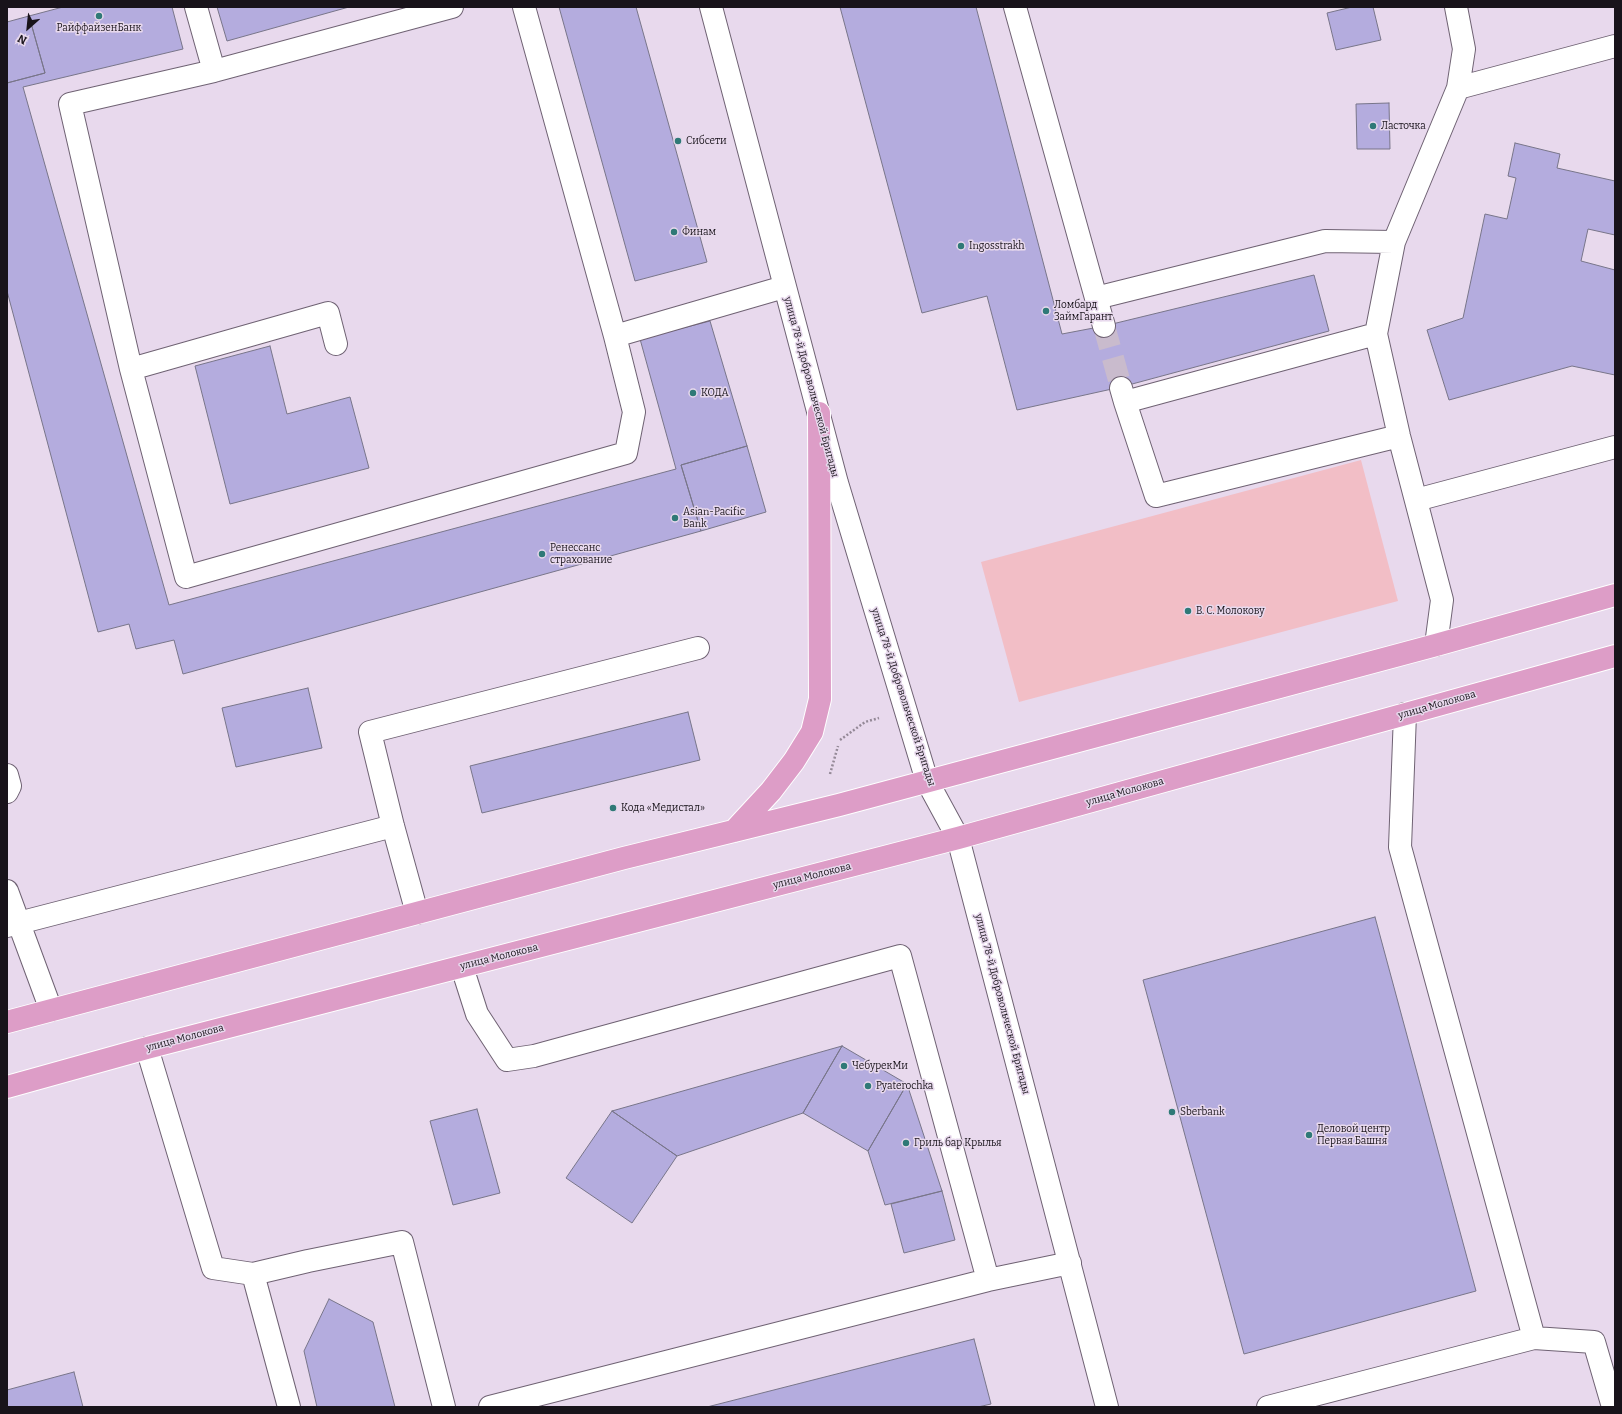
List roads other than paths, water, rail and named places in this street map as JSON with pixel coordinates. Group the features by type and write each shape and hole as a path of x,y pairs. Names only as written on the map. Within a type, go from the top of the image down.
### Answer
{"main road":[{"path":"734,831 771,791 794,761 812,732 820,699 819,413"},
{"path":"7,1022 624,858 927,781 1615,596"},
{"name":"улица Молокова","path":"7,1087 147,1048 958,838 1615,656"}],"street":[{"path":"196,7 214,71"},
{"path":"452,7 214,71 70,104 132,369 186,577 626,453 634,412 615,336 524,7"},
{"name":"улица 78-й Добровольческой Бригады","path":"711,7 837,483 927,781 958,838 1107,1407"},
{"path":"1015,7 1104,326"},
{"path":"1436,645 1442,600 1399,436 1376,334 1394,242 1458,88 1464,49 1456,7"},
{"path":"1458,88 1615,46"},
{"path":"1096,298 1325,241 1394,242"},
{"path":"615,336 784,287"},
{"path":"132,369 328,313 336,344"},
{"path":"1376,334 1123,394 1156,496 1399,436"},
{"path":"1416,500 1615,447"},
{"path":"417,913 393,826 370,732 698,648"},
{"path":"1405,714 1400,847 1534,1338"},
{"path":"7,775 10,786 7,792"},
{"path":"14,925 393,826"},
{"path":"7,891 14,925 50,1010"},
{"path":"462,967 477,1014 507,1060 534,1056 900,956 988,1280"},
{"path":"147,1048 213,1268 252,1274 402,1242 444,1407"},
{"path":"490,1407 988,1280 1070,1263"},
{"path":"252,1274 289,1407"},
{"path":"1268,1407 1534,1338 1594,1342 1613,1407"}],"tunnel":[{"path":"1104,326 1121,387"}],"place":[{"name":"РайффайзенБанк","path":"99,16"},
{"name":"Ласточка","path":"1373,126"},
{"name":"Сибсети","path":"678,141"},
{"name":"Финам","path":"674,232"},
{"name":"Ingosstrakh","path":"961,246"},
{"name":"Ломбард ЗаймГарант","path":"1046,311"},
{"name":"КОДА","path":"693,393"},
{"name":"Asian-Pacific Bank","path":"675,518"},
{"name":"Ренессанс страхование","path":"542,554"},
{"name":"В. С. Молокову","path":"1188,611"},
{"name":"Кода «Медистал»","path":"613,808"},
{"name":"ЧебурекМи","path":"844,1066"},
{"name":"Pyaterochka","path":"868,1086"},
{"name":"Sberbank","path":"1172,1112"},
{"name":"Деловой центр Первая Башня","path":"1309,1135"},
{"name":"Гриль бар Крылья","path":"906,1143"}]}
